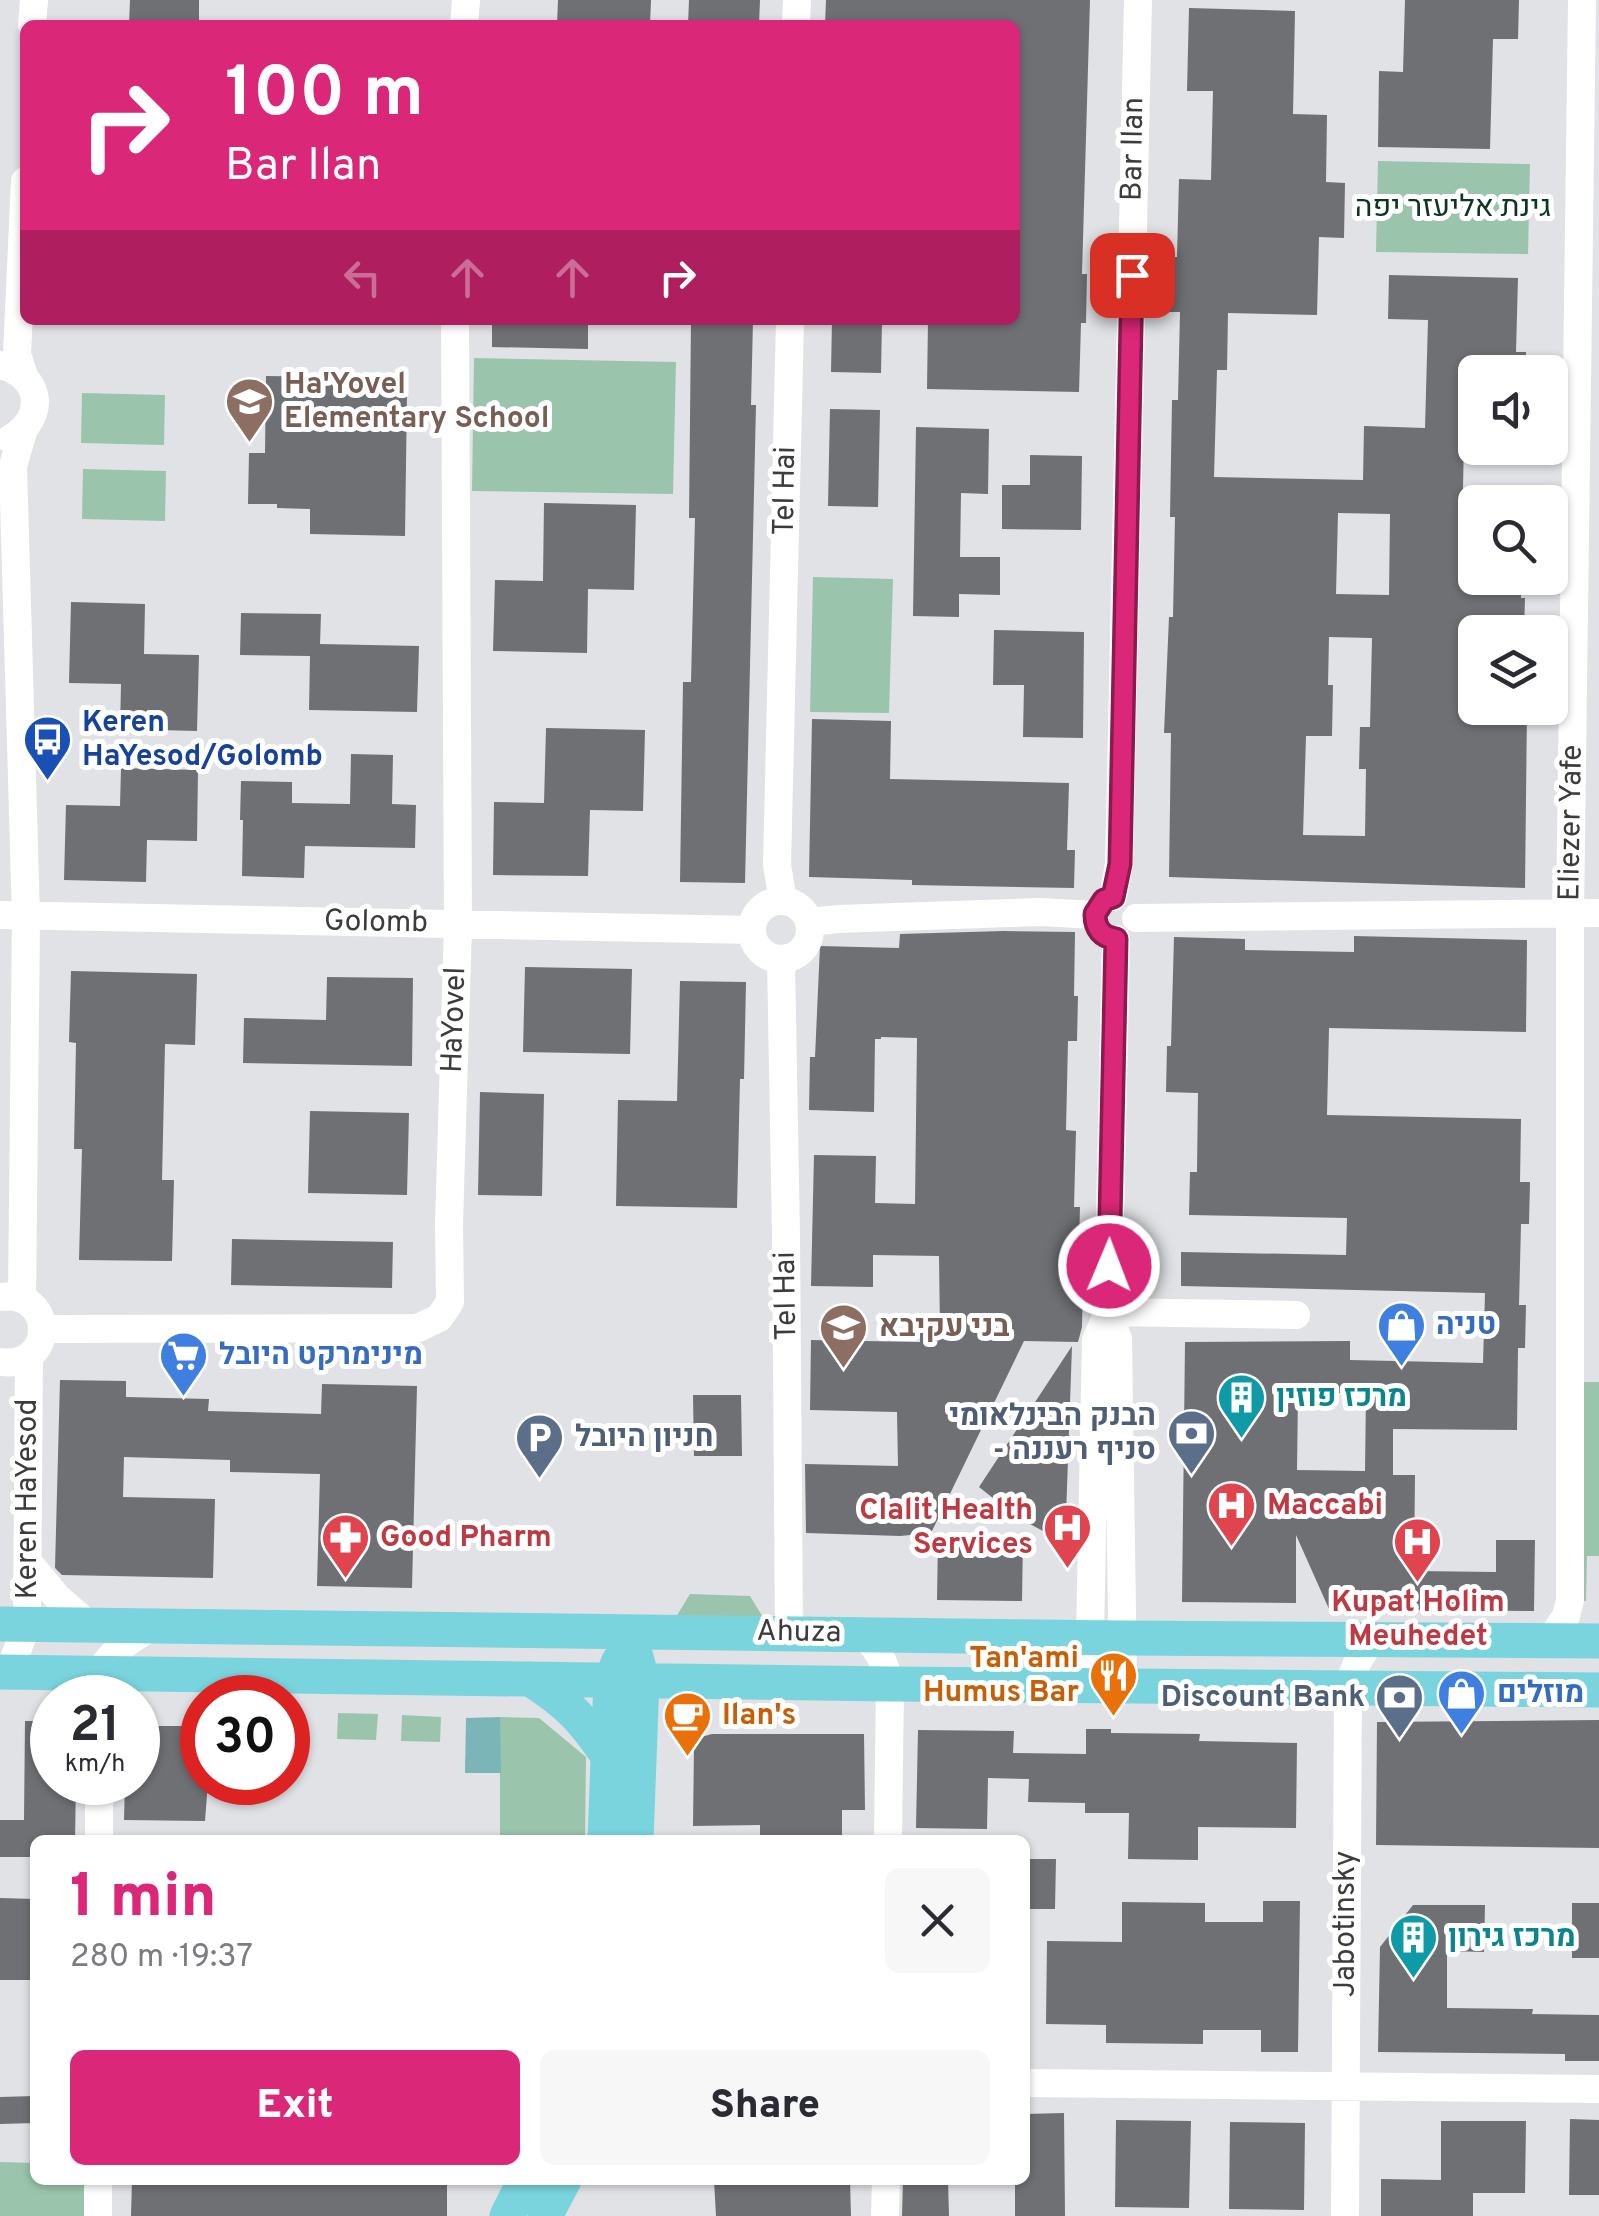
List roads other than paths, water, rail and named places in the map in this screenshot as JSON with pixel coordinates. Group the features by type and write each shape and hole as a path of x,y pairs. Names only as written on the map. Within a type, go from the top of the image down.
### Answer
{"main road":[{"name":"Ahuza","path":"14,1624 1599,1641"},
{"path":"631,1632 624,1757 635,1835"},
{"name":"Ahuza","path":"3,1663 53,1675"},
{"name":"Ahuza","path":"160,1685 529,1678 1599,1690"},
{"path":"529,1678 561,1698 624,1757"},
{"path":"606,1835 624,1757 678,1696 698,1681"},
{"path":"507,2216 522,2185"},
{"path":"545,2216 561,2185"}],"street":[{"name":"Bar Ilan","path":"1104,906 1120,864 1138,0"},
{"name":"Eliezer Yafe","path":"1550,1640 1570,1602 1570,914 1582,0"},
{"path":"0,1362 12,1364 30,1357 42,1339 43,1329 37,1310 11,1297 11,437 30,422 35,398 31,386 12,370 17,354 20,289"},
{"name":"HaYovel","path":"43,1329 418,1328 439,1318 450,1302 458,925 455,325"},
{"name":"Tel Hai","path":"783,901 777,866 790,325"},
{"path":"810,922 1040,912 1104,906 1121,898 1132,905 1136,918 1127,935 1116,939 1098,929 1104,906"},
{"path":"783,901 802,909 810,922 806,946 781,959 762,952 752,930 756,914 772,902 783,901"},
{"path":"1136,918 1599,913"},
{"name":"Golomb","path":"13,916 752,930"},
{"path":"1106,1684 1118,1338 1108,1312 1116,939"},
{"name":"Tel Hai","path":"781,959 788,1633"},
{"path":"1108,1312 1296,1315"},
{"name":"Keren HaYesod","path":"3,1663 28,1562 30,1357"},
{"path":"28,1562 57,1597 90,1626"},
{"path":"106,1675 124,1646 152,1627"},
{"path":"863,1634 876,1646 890,1684 888,1835"},
{"name":"Jabotinsky","path":"1344,2216 1348,1687 1372,1638"},
{"path":"98,1805 98,1835"},
{"path":"1030,2083 1599,2090"},
{"path":"98,2185 98,2216"},
{"path":"886,2185 886,2216"}],"water":[{"path":"500,1717 501,1773 465,1773 466,1718"}],"place":[{"name":"Ha'Yovel Elementary School","path":"249,444"},
{"name":"Keren HaYesod/Golomb","path":"47,782"},
{"name":"טניה","path":"1401,1368"},
{"name":"בני עקיבא","path":"844,1370"},
{"name":"מינימרקט היובל","path":"184,1398"},
{"name":"מרכז פוזין","path":"1241,1440"},
{"name":"הבנק הבינלאומי - סניף רעננה","path":"1191,1476"},
{"name":"חניון היובל","path":"540,1480"},
{"name":"Maccabi","path":"1232,1548"},
{"name":"Clalit Health Services","path":"1068,1570"},
{"name":"Good Pharm","path":"345,1580"},
{"name":"Kupat Holim Meuhedet","path":"1418,1584"},
{"name":"Tan'ami Humus Bar","path":"1114,1718"},
{"name":"מוזלים","path":"1462,1736"},
{"name":"Discount Bank","path":"1400,1740"},
{"name":"Ilan's","path":"687,1758"},
{"name":"מרכז גירון","path":"1413,1980"}],"park label":[{"name":"גינת אליעזר יפה","path":"1453,208"}]}
